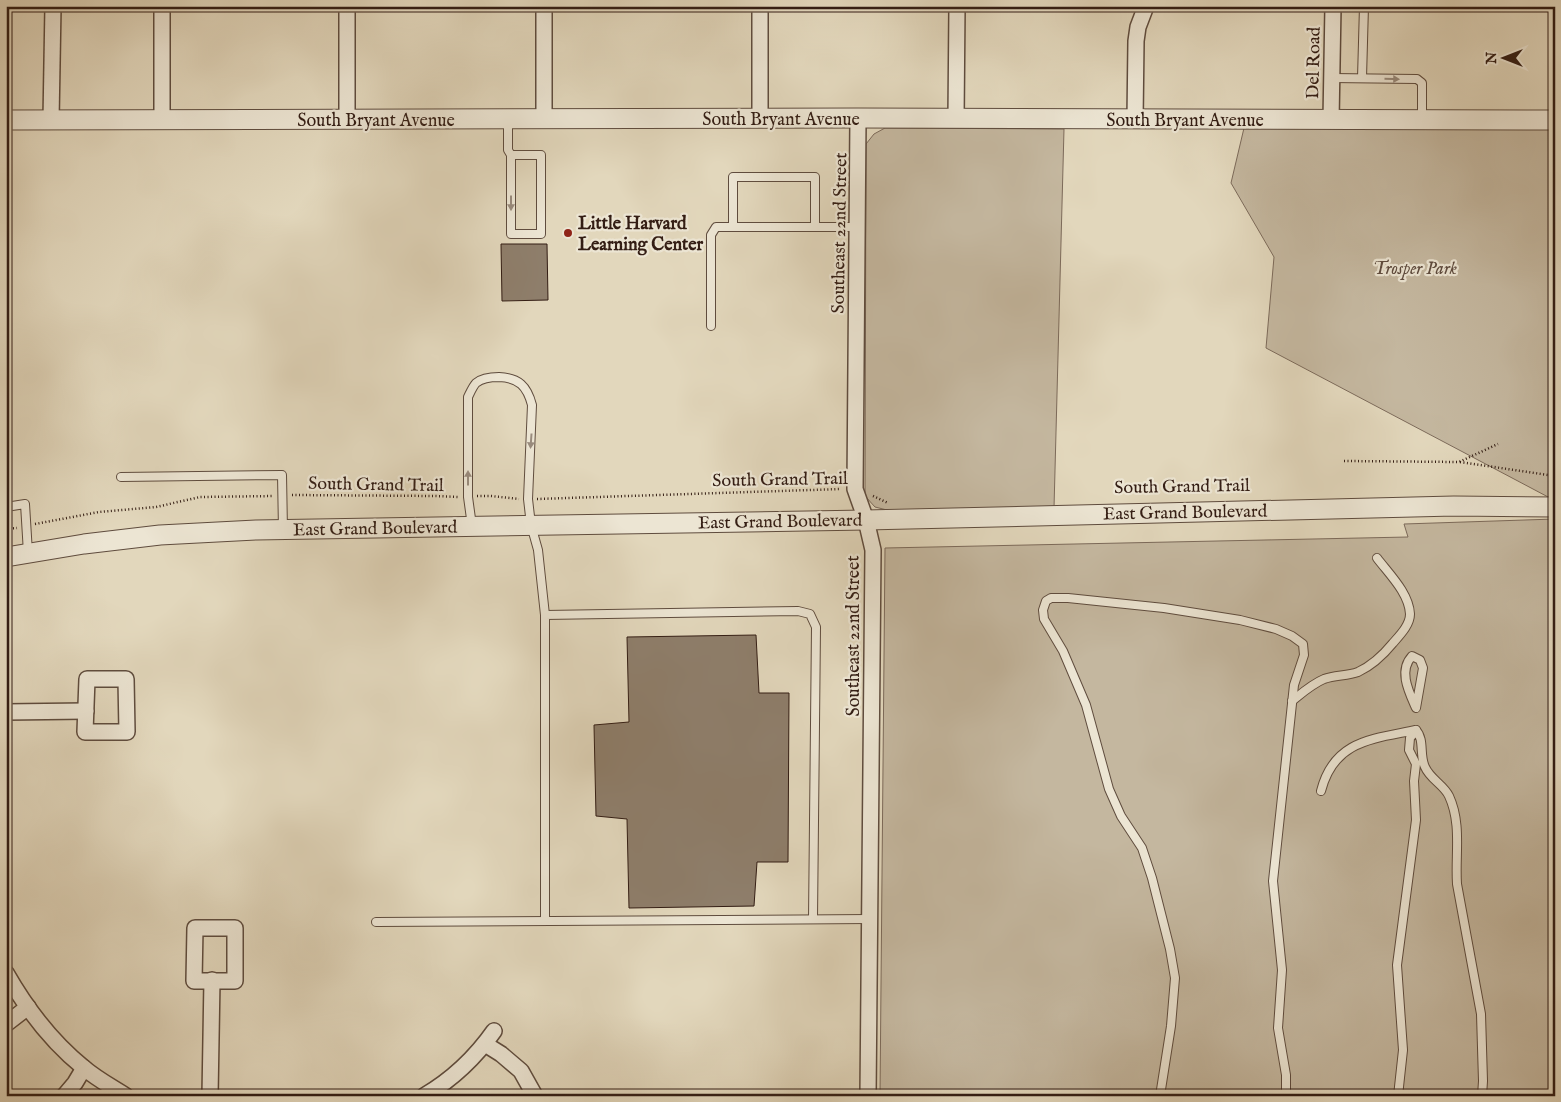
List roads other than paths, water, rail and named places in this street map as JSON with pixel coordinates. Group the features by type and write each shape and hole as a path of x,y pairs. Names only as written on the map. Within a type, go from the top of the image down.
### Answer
{"street":[{"path":"51,120 53,6"},
{"path":"162,6 162,120"},
{"path":"347,6 347,120"},
{"path":"544,6 544,120"},
{"path":"760,6 760,119"},
{"path":"956,119 957,6"},
{"path":"1135,120 1136,41 1138,27 1146,6"},
{"name":"Del Road","path":"1331,120 1333,6"},
{"name":"South Bryant Avenue","path":"6,120 858,118 1555,120"},
{"name":"Southeast 22nd Street","path":"858,118 855,489 866,520 873,550 868,1096"},
{"name":"East Grand Boulevard","path":"6,557 84,544 160,535 284,530 866,520 1454,506 1555,507"},
{"path":"6,712 86,711"},
{"path":"6,973 28,1007 58,1042 84,1068 126,1096"},
{"path":"210,1096 212,980"},
{"path":"6,1024 28,1007"},
{"path":"424,1096 441,1086 466,1065 494,1031"},
{"path":"485,1044 501,1054 521,1071 535,1096"},
{"path":"64,1096 84,1068"}],"lane":[{"path":"1362,78 1364,6"},
{"path":"1331,78 1417,79 1422,83 1422,120"},
{"path":"508,120 508,150 511,154 512,234 541,234 541,155 511,154"},
{"path":"733,227 733,177 815,177 815,226"},
{"path":"711,326 711,234 716,228 815,226 858,228"},
{"path":"472,526 468,497 468,397 476,383 490,377 511,377 518,381 528,392 532,405 528,499 531,525 538,550 545,615 545,921"},
{"path":"121,477 282,476 284,530"},
{"path":"6,507 25,504 28,553"},
{"path":"1292,701 1308,688 1323,680 1357,672 1371,664 1405,630 1410,615 1407,601 1400,588 1377,558"},
{"path":"1160,1096 1171,1026 1175,978 1170,949 1152,878 1142,848 1121,816 1109,789 1086,705 1063,651 1044,619 1043,610 1046,601 1051,598 1134,604 1240,620 1276,629 1292,636 1303,644 1304,655 1294,685 1273,881 1282,970 1278,1028 1286,1075 1286,1096"},
{"path":"545,615 798,611 810,614 816,627 813,919"},
{"path":"1412,656 1420,660 1423,668 1416,708 1407,690 1405,672 1408,661 1412,656"},
{"path":"1321,791 1325,776 1334,762 1350,748 1366,741 1416,730"},
{"path":"1398,1096 1403,1050 1397,965 1416,820 1414,781 1416,764 1409,750 1410,738 1416,730"},
{"path":"1416,730 1421,737 1424,766 1448,794 1454,810 1457,835 1455,865 1457,884 1481,1014 1482,1096"},
{"path":"376,922 870,919"}],"place":[{"name":"Little Harvard Learning Center","path":"568,233"}],"park label":[{"name":"Trosper Park","path":"1415,268"}]}
